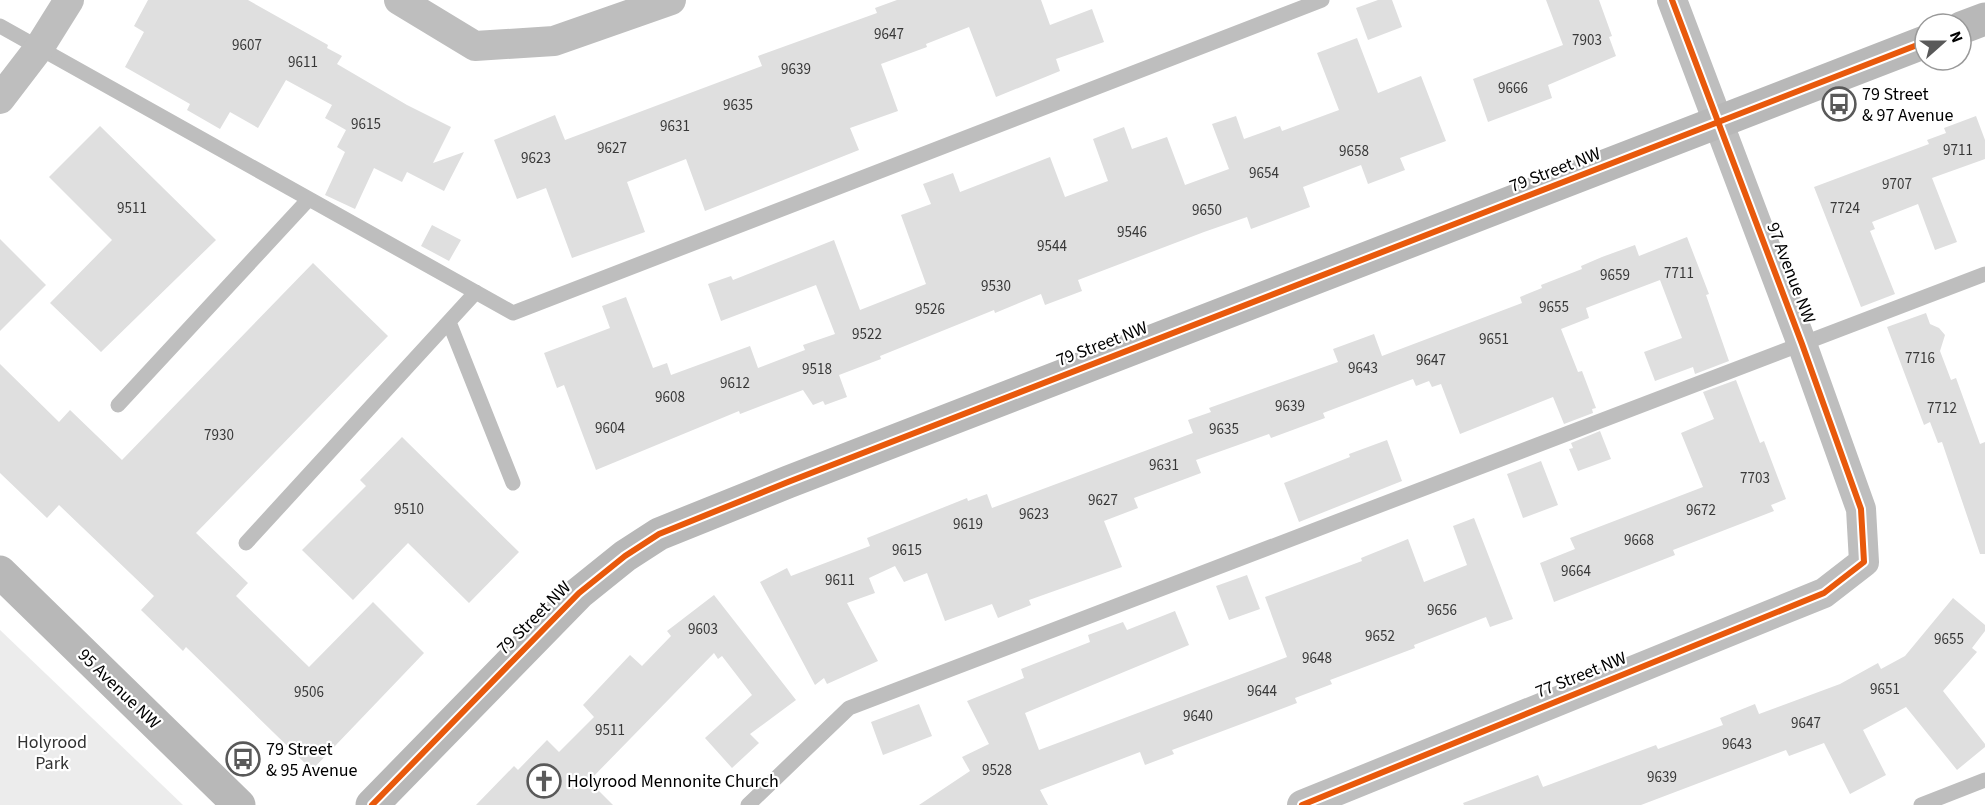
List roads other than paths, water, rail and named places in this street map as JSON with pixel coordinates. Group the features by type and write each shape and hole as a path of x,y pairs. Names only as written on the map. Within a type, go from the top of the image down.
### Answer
{"street":[{"path":"0,99 39,48 69,0"},
{"path":"399,0 476,46 554,41 671,0"},
{"name":"97 Avenue NW","path":"1672,0 1802,344 1861,509 1864,562"},
{"name":"79 Street NW","path":"372,805 579,593 625,556 659,534 810,473 1913,47"},
{"name":"77 Street NW","path":"1302,805 1824,593 1864,562"},
{"name":"95 Avenue NW","path":"0,572 239,805"}],"lane":[{"path":"0,26 513,313 1322,0"},
{"path":"118,405 308,200"},
{"path":"748,805 849,708 1985,274"},
{"path":"246,543 476,292"},
{"path":"449,322 513,483"},
{"path":"1921,805 1985,780"}],"place":[{"name":"79 Street & 97 Avenue","path":"1839,104"},
{"name":"79 Street & 95 Avenue","path":"243,759"},
{"name":"Holyrood Mennonite Church","path":"544,781"}],"park label":[{"name":"Holyrood Park","path":"52,752"}]}
